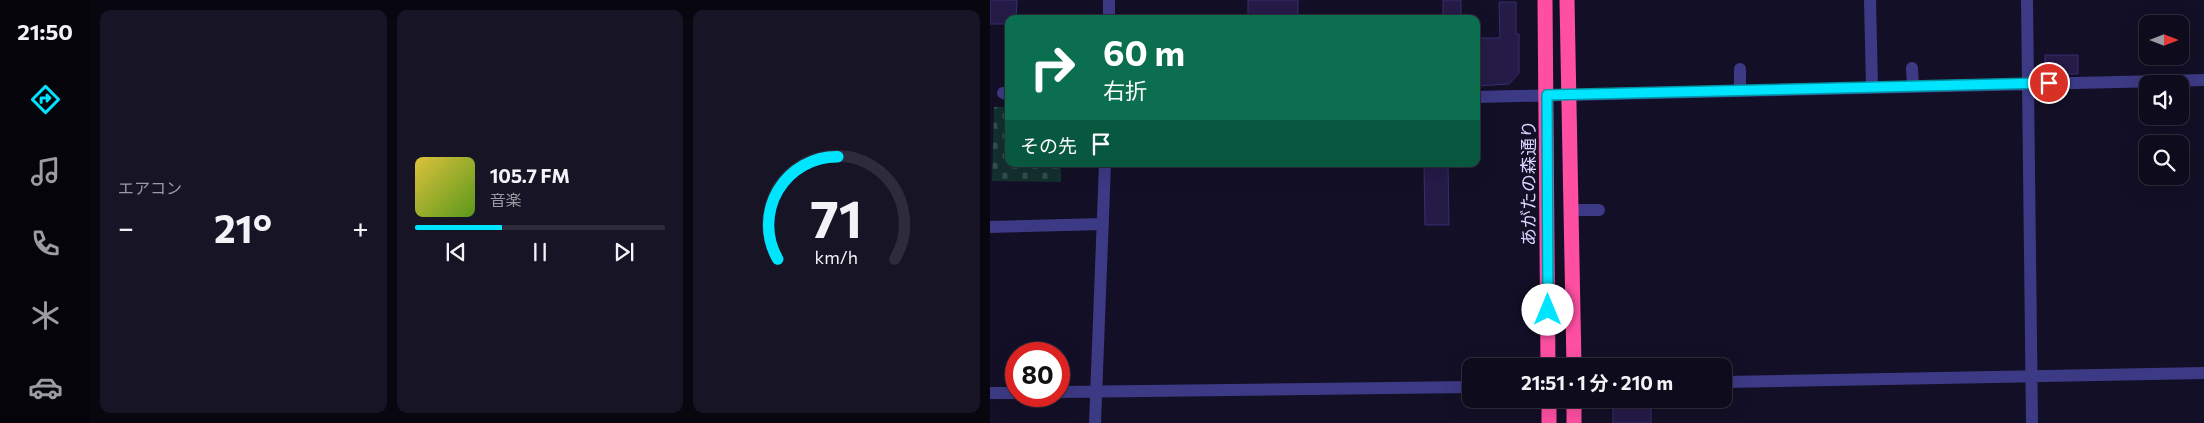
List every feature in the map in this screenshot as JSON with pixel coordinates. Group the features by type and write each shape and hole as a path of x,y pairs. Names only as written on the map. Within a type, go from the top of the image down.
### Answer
{"highway":[{"name":"あがたの森通り","path":"1545,0 1548,358"},
{"path":"1567,0 1574,358"},
{"path":"1549,408 1549,423"},
{"path":"1574,408 1574,423"}],"street":[{"path":"1109,0 1109,15"},
{"path":"1870,0 1872,87"},
{"path":"2027,0 2032,423"},
{"path":"1912,68 1913,86"},
{"path":"1740,69 1740,90"},
{"path":"1480,99 1569,94 1721,94 1740,90 2204,80"},
{"path":"1095,423 1105,167"},
{"path":"1571,210 1599,210"},
{"path":"990,227 1103,224"},
{"path":"1732,382 2204,373"},
{"path":"1070,392 1462,387"},
{"path":"990,393 1005,392"}],"green space":[{"path":"994,107 1005,107 1005,167 1061,167 1061,182 992,181"}],"building":[{"path":"990,0 1017,0 1016,15 1005,15 1005,24 990,24"},
{"path":"1248,0 1298,0 1298,15 1248,15"},
{"path":"1443,0 1461,0 1461,15 1443,15"},
{"path":"1499,2 1516,2 1516,34 1519,34 1519,73 1509,84 1480,86 1480,38 1500,38"},
{"path":"2045,55 2078,55 2078,74 2045,74"},
{"path":"1424,167 1448,167 1449,225 1425,225"},
{"path":"1613,408 1651,408 1651,423 1613,423"}],"route":[{"path":"1548,310 1547,95 2049,83"}]}
